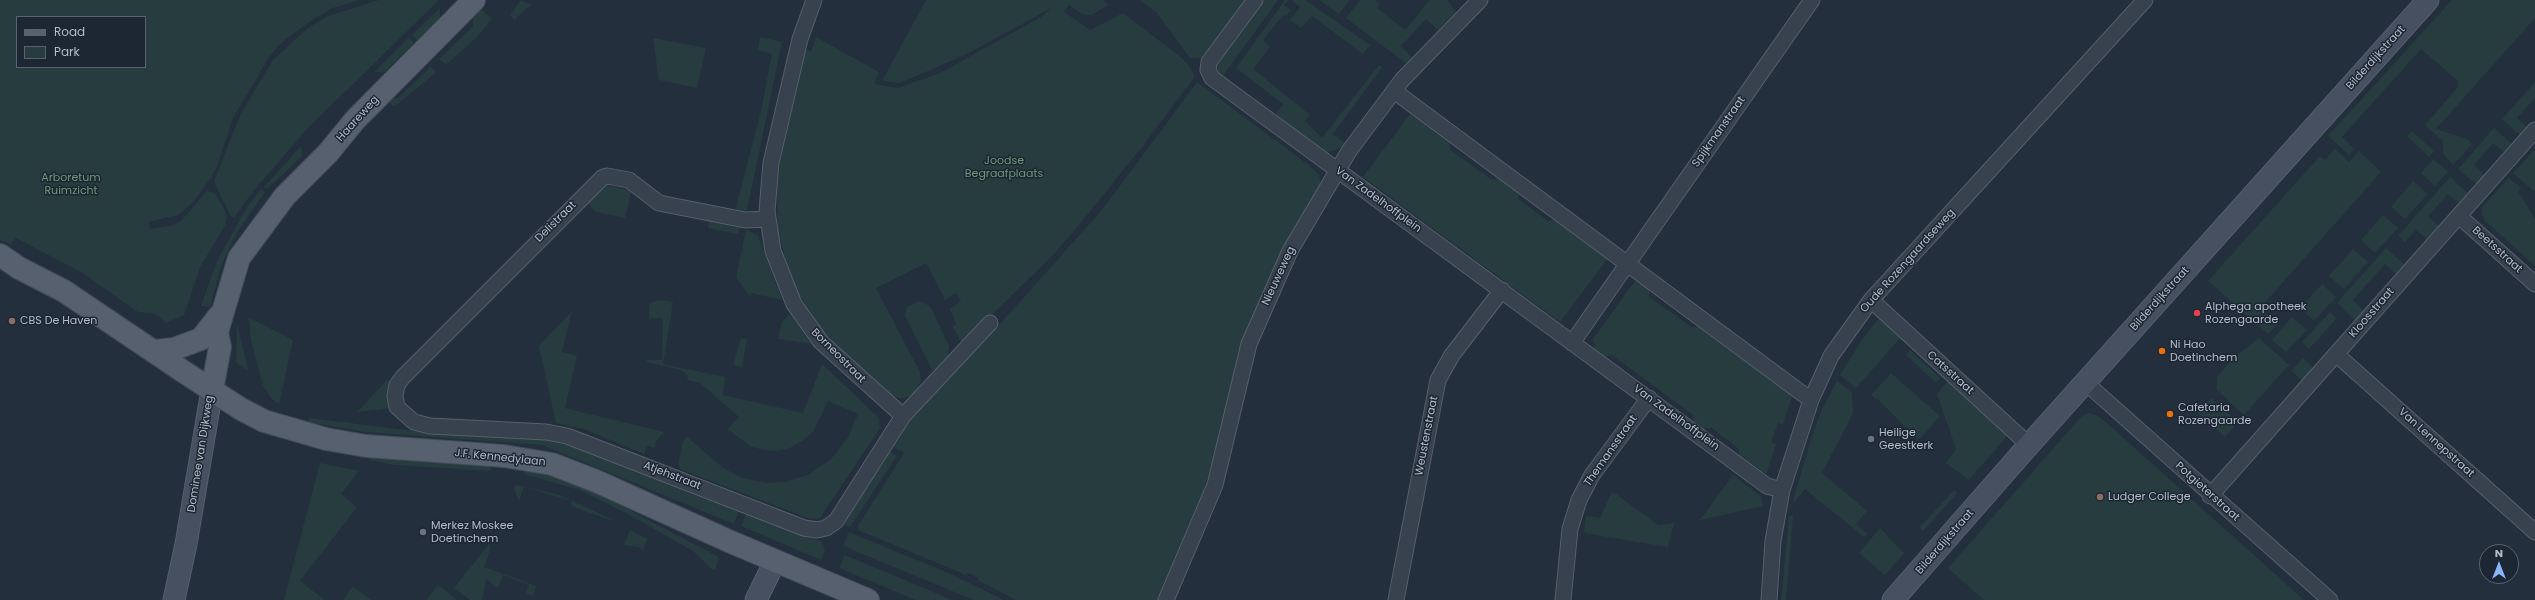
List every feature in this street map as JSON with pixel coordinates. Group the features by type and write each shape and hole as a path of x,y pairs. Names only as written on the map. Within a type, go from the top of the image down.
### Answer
{"main road":[{"name":"Haareweg","path":"212,390 220,347 216,336 239,258 285,196 328,153 354,120 474,0"},
{"name":"Haareweg","path":"220,347 228,339 239,291 249,262 250,244"},
{"name":"Dominee van Dijkweg","path":"0,255 9,267 64,291 212,390"},
{"path":"155,351 174,349 201,339 223,311"},
{"name":"J.F. Kennedylaan","path":"212,390 241,409 264,421 326,439 419,451 504,456 552,464 629,495 775,561 868,600"}],"street":[{"name":"Borneostraat","path":"814,0 800,39 771,163 767,220 773,251 780,272 794,304 807,324 842,363 902,416"},
{"name":"Van Zadelhoffplein","path":"1255,0 1209,62 1208,70 1212,78 1649,398 1766,486 1782,490"},
{"name":"Nieuweweg","path":"1166,600 1215,484 1250,344 1290,251 1349,151 1394,91 1450,29 1480,0"},
{"name":"Spijkmanstraat","path":"1626,265 1812,0"},
{"name":"Oude Rozengaardseweg","path":"1769,600 1773,541 1782,490 1811,400 1831,356 1871,300 2144,0"},
{"name":"Bilderdijkstraat","path":"1893,600 2029,445 2428,0"},
{"path":"1394,91 1626,265 1811,400"},
{"name":"Kloosstraat","path":"2210,496 2535,130"},
{"name":"Delistraat","path":"395,396 398,385 404,377 602,178 607,176 629,180 659,202 745,220 767,220"},
{"name":"Beetsstraat","path":"2459,216 2535,284"},
{"path":"1572,343 1626,265"},
{"name":"Weustenstraat","path":"1396,600 1438,380 1452,355 1502,290"},
{"name":"Catsstraat","path":"1871,300 2029,445"},
{"path":"902,416 990,324"},
{"name":"Van Lennepstraat","path":"2336,354 2535,532"},
{"name":"Potgieterstraat","path":"2086,383 2210,496 2330,600"},
{"name":"Dominee van Dijkweg","path":"174,600 186,544 212,390"},
{"name":"Atjehstraat","path":"395,396 397,407 414,422 430,426 546,432 567,436 804,528 817,530 826,528 836,522 902,416"},
{"name":"Themansstraat","path":"1563,600 1570,529 1579,500 1592,475 1649,398"},
{"path":"756,600 775,561"}],"green space":[{"name":"Arboretum Ruimzicht","path":"0,0 360,0 333,8 315,18 283,41 269,57 233,118 217,167 208,182 192,203 178,215 149,222 150,229 173,225 181,221 207,191 215,193 225,211 227,217 225,226 200,267 184,315 166,323 160,317 152,313 138,312 81,272 16,238 11,244 0,240"},
{"path":"379,0 439,0 307,129 251,194 234,218 231,216 215,184 215,179 241,113 273,60 308,28 328,16"},
{"path":"521,0 531,5 514,20 510,15"},
{"name":"Joodse Begraafplaats","path":"926,0 1103,0 1109,5 1091,15 1082,14 1069,5 1064,12 1090,30 1123,13 1178,55 1188,64 1194,75 1193,79 1142,147 1079,225 1052,256 962,344 953,327 956,324 950,309 961,301 956,293 945,300 926,263 876,288 920,372 921,380 915,394 901,399 888,394 841,351 823,331 798,293 788,270 778,230 777,188 780,164 804,50 811,51 816,37 879,72 874,84 898,88 942,72 1041,17 1053,7 965,55 900,83 882,81"},
{"path":"1140,0 1247,0 1207,59 1190,58 1156,12"},
{"path":"1262,0 1278,0 1222,77 1218,73 1217,64"},
{"path":"1285,0 1288,0 1284,5 1291,10 1286,16 1283,15 1263,40 1270,47 1253,69 1310,115 1305,121 1322,138 1379,65 1382,67 1333,134 1346,144 1334,151 1325,152 1274,117 1283,104 1236,68"},
{"path":"1292,0 1305,0 1370,45 1363,54 1312,16 1301,28 1290,20 1300,7"},
{"path":"1319,0 1350,0 1339,14"},
{"path":"1360,0 1375,0 1380,4 1377,8 1405,30 1430,0 1447,0 1456,12 1438,30 1426,19 1401,46 1412,57 1407,64 1346,18"},
{"path":"2452,0 2535,0 2535,18 2436,129 2467,139 2472,144 2453,165 2443,154 2443,141 2425,125 2458,87 2458,81 2421,49 2342,137 2354,149 2349,155 2328,136"},
{"path":"440,8 440,18 417,40 412,35"},
{"path":"481,9 492,19 478,36 446,65 439,59 473,26 473,18"},
{"path":"409,37 414,43 384,72 374,72"},
{"path":"762,37 782,42 747,210 740,212 735,211 761,111 772,54 758,50 760,38"},
{"path":"653,38 706,48 697,88 659,80"},
{"path":"431,67 436,72 398,104 393,106 386,100 389,98 398,98"},
{"path":"1197,82 1310,166 1319,175 1321,184 1277,262 1256,309 1203,494 1161,600 1016,600 978,580 979,578 967,573 966,575 858,530 859,524 904,453 890,443 924,402 999,325 1102,210"},
{"path":"2535,82 2535,98 2517,118 2528,128 2521,136 2502,119"},
{"path":"1411,113 1449,141 1450,150 1492,180 1501,179 1519,192 1518,199 1548,221 1556,219 1608,258 1560,322 1363,177"},
{"path":"2494,128 2513,145 2505,153 2493,143 2474,165 2486,176 2477,185 2458,169"},
{"path":"2412,131 2434,151 2429,157 2407,136"},
{"path":"301,146 302,156 267,189 264,187"},
{"path":"2335,149 2349,162 2359,151 2381,172 2260,308 2278,324 2268,334 2208,281 2320,156 2325,160"},
{"path":"2535,149 2535,190 2534,191 2513,173"},
{"path":"2433,159 2448,172 2435,186 2421,173"},
{"path":"2450,177 2469,194 2460,204 2448,194 2428,216 2440,227 2428,240 2416,230 2405,242 2398,236"},
{"path":"2509,178 2521,188 2518,191 2535,219 2535,266 2485,221 2482,214 2482,207"},
{"path":"2413,181 2428,194 2405,219 2391,207"},
{"path":"604,185 629,190 631,193 625,218 596,212 586,202"},
{"path":"261,189 265,192 236,234 221,266 210,307 201,306 217,261 247,207"},
{"path":"2383,215 2398,228 2375,253 2361,240"},
{"path":"709,221 740,228 738,234 708,228"},
{"path":"746,229 758,236 782,300 751,293 750,296 736,278"},
{"path":"2386,248 2406,266 2397,275 2385,264 2353,300 2364,311 2356,321 2337,303"},
{"path":"2353,249 2368,262 2344,289 2329,276"},
{"path":"1637,278 1649,287 1649,297 1692,327 1701,326 1793,393 1783,424 1778,423 1771,442 1776,444 1766,474 1739,455 1739,449 1712,428 1704,429 1694,422 1693,415 1612,355 1605,357 1593,349 1595,345 1593,339"},
{"path":"2322,284 2336,297 2314,321 2300,308"},
{"path":"659,300 673,302 663,364 725,377 723,395 803,413 822,364 879,418 880,428 820,518 810,519 680,469 678,464 683,442 687,437 723,468 743,478 767,483 785,482 808,475 831,459 847,439 858,414 828,401 813,432 790,448 777,451 763,450 750,446 728,429 739,417 700,383 688,380 687,375 681,370 647,362 647,360 662,360 663,318 649,318 649,303"},
{"path":"919,301 930,306 949,346 948,357 935,370 932,370 905,316 907,307"},
{"path":"572,311 562,352 577,356 565,408 664,432 656,441 655,448 647,446 644,454 584,429 556,423 539,346"},
{"path":"2330,312 2337,318 2309,349 2302,342"},
{"path":"790,314 812,344 778,339 782,322"},
{"path":"1881,316 1903,335 1856,388 1840,375 1861,341"},
{"path":"2292,317 2307,330 2286,352 2272,340"},
{"path":"249,318 293,340 279,404 272,399 263,386 251,340"},
{"path":"237,324 248,369 247,370 236,362"},
{"path":"741,338 747,339 742,367 733,365"},
{"path":"2259,338 2289,365 2244,415 2217,390 2217,377 2231,360"},
{"path":"1910,350 1940,378 1936,383 1906,355"},
{"path":"2303,358 2314,369 2303,381 2291,371"},
{"path":"1891,373 1940,416 1921,438 1917,439 1877,398 1876,400 1871,395"},
{"path":"1950,378 2010,433 1969,480 1946,463 1956,449 1937,394"},
{"path":"387,380 391,385 391,408 357,412"},
{"path":"1837,381 1852,392 1853,413 1822,473 1867,511 1856,524 1867,534 1864,537 1805,489 1795,502 1793,500 1813,433 1823,407"},
{"path":"2211,398 2238,422 2225,437 2198,413"},
{"name":"Ludger College","path":"2089,413 2098,416 2108,424 2304,600 1984,600 1948,568 2081,417"},
{"path":"309,418 422,432 557,441 576,447 707,500 739,511 734,524 542,445 365,432 308,422"},
{"path":"888,450 897,456 850,527 842,524"},
{"path":"369,458 491,467 491,471 395,465 369,460"},
{"path":"320,463 359,471 341,494 357,507 300,581 325,600 284,600"},
{"path":"525,469 565,480 599,494 715,555 719,558 715,569 712,569 693,551 624,512 579,490 524,474"},
{"path":"1733,475 1761,496 1763,506 1700,520"},
{"path":"516,485 559,495 590,509 616,522 571,506 572,501 524,487 519,501 514,489"},
{"path":"1954,490 1957,493 1923,531 1920,527"},
{"path":"1612,491 1658,525 1674,523 1668,547 1584,533 1586,516 1600,518"},
{"path":"746,513 822,542 825,550 821,560 741,526"},
{"path":"1789,516 1793,516 1786,600 1781,600"},
{"path":"1880,528 1904,553 1885,575 1859,553"},
{"path":"630,530 647,539 643,550 639,547 624,545"},
{"path":"849,532 951,574 1004,600 974,600 843,546"},
{"path":"490,543 490,550 484,567 536,586 533,596 526,593 529,585 503,575 498,588 486,579 482,600 470,600 454,588"},
{"path":"845,555 952,600 916,600 839,568"},
{"path":"438,585 446,591 457,600 426,600"},
{"path":"353,586 364,595 371,600 343,600"}],"place":[{"name":"Alphega apotheek Rozengaarde","path":"2197,313"},
{"name":"CBS De Haven","path":"12,321"},
{"name":"Ni Hao Doetinchem","path":"2162,351"},
{"name":"Cafetaria Rozengaarde","path":"2170,414"},
{"name":"Heilige Geestkerk","path":"1871,439"},
{"name":"Ludger College","path":"2100,497"},
{"name":"Merkez Moskee Doetinchem","path":"423,532"}]}
